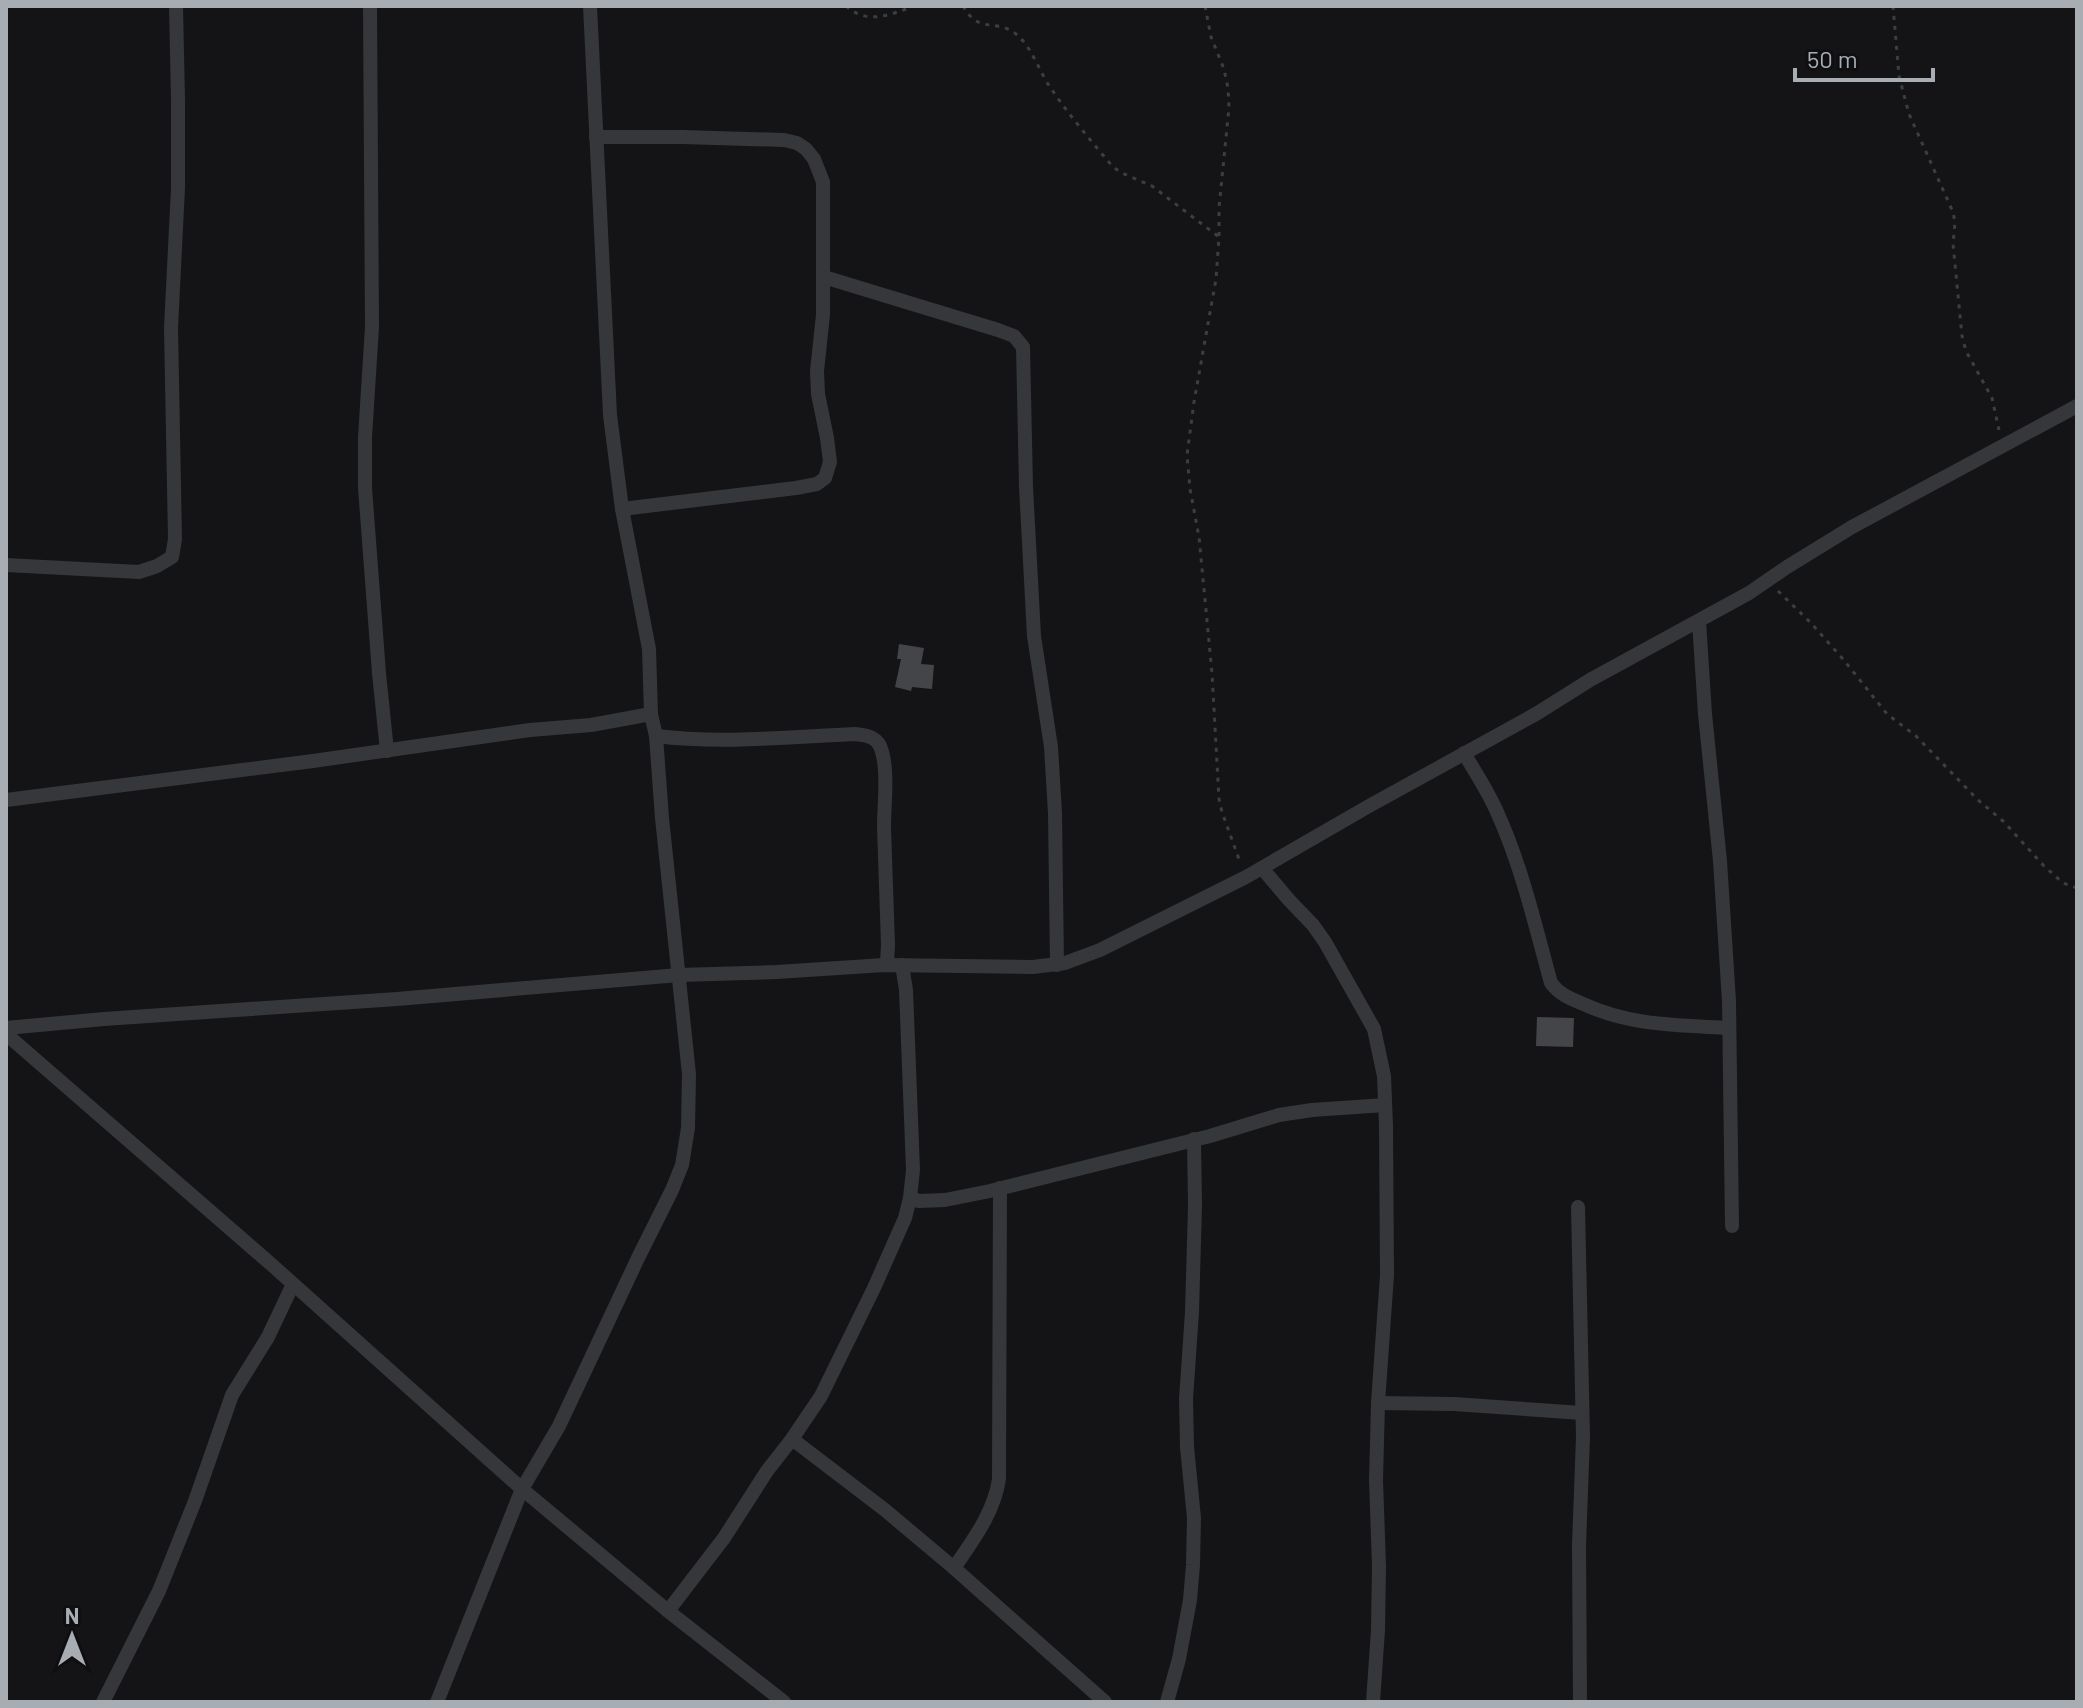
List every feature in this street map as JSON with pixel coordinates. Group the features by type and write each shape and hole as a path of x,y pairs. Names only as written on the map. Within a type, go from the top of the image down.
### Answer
{"street":[{"path":"6,565 139,572 172,557 175,539 171,328 178,173 176,6"},
{"path":"370,6 372,312 365,488 387,751"},
{"path":"437,1702 522,1489 559,1426 682,1165 688,1128 689,1074 656,736 651,714 649,649 622,509 610,415 590,6"},
{"path":"596,137 784,140 806,149 814,159 823,182 823,315 817,371 830,462 825,478 817,484 796,488 622,509"},
{"path":"824,277 998,330 1014,336 1023,347 1034,636 1051,747 1055,813 1057,965"},
{"path":"6,1031 104,1019 397,999 679,975 884,965 1057,965 1100,950 1246,877 1699,621 1852,527 2077,406"},
{"path":"1699,621 1720,861 1729,1028 1732,1226"},
{"path":"6,800 530,730 591,725 651,714"},
{"path":"656,736 724,739 854,734 875,739 881,751 884,783 888,945 887,963 884,965"},
{"path":"1464,753 1497,812 1519,868 1551,983 1556,990 1589,1007 1636,1022 1729,1028"},
{"path":"1262,868 1325,942 1374,1029 1384,1076 1387,1275 1378,1403 1378,1630 1373,1702"},
{"path":"668,1611 724,1538 821,1396 905,1218 913,1170 913,1134 902,965"},
{"path":"6,1031 522,1489 668,1611 784,1702"},
{"path":"910,1198 919,1201 945,1200 1000,1188 1279,1115 1385,1105"},
{"path":"1167,1702 1179,1659 1193,1565 1194,1518 1186,1399 1193,1267 1194,1139"},
{"path":"954,1568 986,1518 995,1499 999,1479 1000,1188"},
{"path":"1578,1207 1582,1413 1580,1702"},
{"path":"103,1702 159,1591 232,1395 268,1337 293,1284"},
{"path":"1378,1403 1454,1404 1582,1413"},
{"path":"792,1439 885,1510 1105,1702"}],"path":[{"path":"846,6 855,14 869,17 887,16 914,6"},
{"path":"963,6 975,22 1004,28 1020,38 1060,103 1113,167 1152,186 1219,237"},
{"path":"1205,6 1211,37 1224,69 1229,107 1216,279 1187,455 1199,537 1212,673 1219,799 1246,877"},
{"path":"1893,6 1899,76 1909,114 1953,212 1962,336 1966,351 1992,398 1996,424 2005,446"},
{"path":"1767,581 1810,622 1887,714 1916,736 2053,875 2077,888"}],"building":[{"path":"899,644 924,648 921,664 934,665 932,689 912,687 911,691 895,687 901,659 897,659"},
{"path":"1537,1017 1574,1018 1573,1047 1536,1046"}]}
